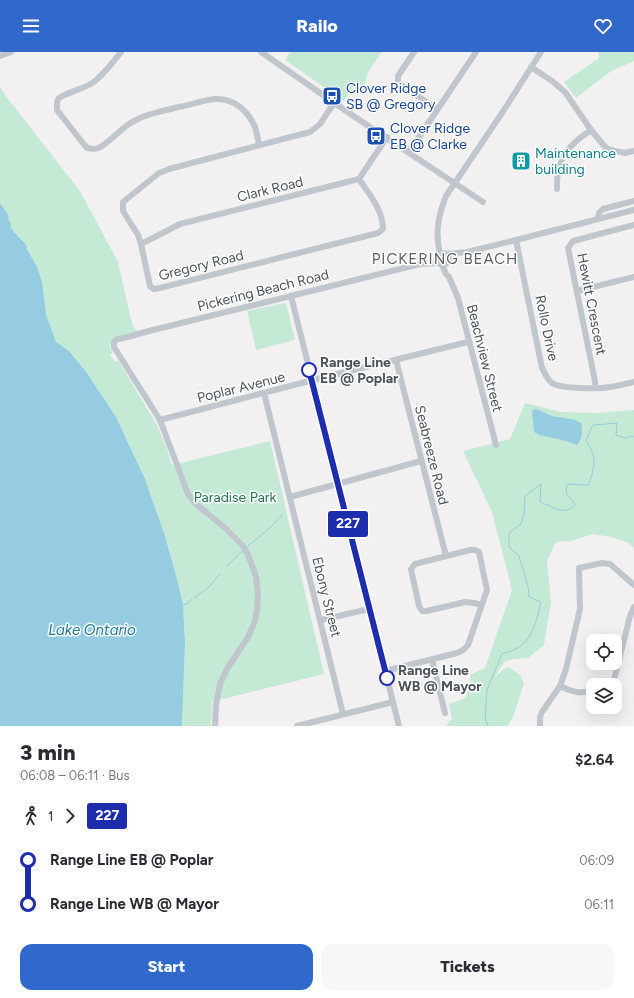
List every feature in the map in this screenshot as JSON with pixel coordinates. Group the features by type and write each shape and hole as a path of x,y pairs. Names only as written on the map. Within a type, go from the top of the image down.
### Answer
{"street":[{"path":"0,56 11,52"},
{"path":"121,52 103,74 91,84 59,98 57,110 86,147 92,149 99,148 129,124 144,117 215,99 227,100 236,104 251,118 256,129 259,145"},
{"path":"260,52 483,202"},
{"path":"414,52 398,76 398,83 437,109"},
{"path":"409,152 476,52"},
{"name":"Beachview Street","path":"496,445 468,342 458,298 443,258 442,246 439,240 438,222 440,210 446,196 541,52"},
{"path":"531,67 565,92 606,148 624,153 634,151"},
{"name":"Gregory Road","path":"334,103 320,124 310,132 169,168 150,179 123,202 123,211 138,235 141,244 150,286 154,289 160,288 378,233 383,229 383,221 378,207 360,179"},
{"path":"557,189 556,179 562,159 570,146 592,130"},
{"path":"360,179 387,137"},
{"name":"Clark Road","path":"141,244 180,224 360,179"},
{"name":"Pickering Beach Road","path":"598,219 599,213 603,209 634,201"},
{"name":"Pickering Beach Road","path":"160,420 114,347 117,340 443,258 465,254 467,252 634,210"},
{"name":"Hewitt Crescent","path":"595,388 595,380 568,248 573,241 634,225"},
{"name":"Rollo Drive","path":"516,240 542,368 550,382 555,385 568,388 610,388 634,382"},
{"path":"577,291 634,277"},
{"path":"291,296 399,726"},
{"name":"Poplar Avenue","path":"160,420 468,342"},
{"name":"Seabreeze Road","path":"396,360 446,556"},
{"name":"Ebony Street","path":"264,393 343,714"},
{"path":"160,420 188,494 197,505 228,531 243,546 248,555 257,581 258,602 255,621 248,637 227,669 220,684 216,701 215,726"},
{"path":"290,497 421,461"},
{"path":"385,671 432,660 463,650 468,645 482,605 487,590 486,579 479,552 475,550 415,564 411,569 419,606 422,611 465,602 482,605"},
{"path":"540,726 540,717 542,712 560,686 566,669 580,609 579,568 602,563 610,564 634,584"},
{"path":"614,678 630,616 634,607"},
{"path":"320,620 370,609"},
{"path":"432,660 445,713"},
{"path":"560,686 579,693 586,693"},
{"path":"296,726 393,702"}],"green space":[{"path":"290,52 382,52 368,72 363,92 354,86 344,101 285,60"},
{"path":"598,52 634,52 634,61 611,71 576,98 564,82 599,58"},
{"name":"Paradise Park","path":"0,86 5,95 80,191 118,262 132,324 137,332 124,334 113,340 110,347 113,352 110,355 115,362 118,360 157,425 172,465 270,441 324,674 212,701 211,726 182,726 185,642 183,605 165,536 145,479 116,417 87,373 69,351 56,342 44,321 40,276 0,212"},
{"path":"286,303 295,340 256,350 247,311"},
{"path":"525,403 561,412 596,413 634,410 634,548 629,543 611,537 592,534 572,541 556,542 547,561 551,602 544,645 528,658 514,659 504,662 494,678 505,668 509,667 520,675 524,683 515,712 508,726 446,726 452,719 449,704 465,698 471,685 470,675 485,668 512,590 492,512 463,451 510,439"}],"water":[{"name":"Lake Ontario","path":"0,203 9,216 10,226 27,246 26,250 37,267 42,282 46,315 56,342 69,351 87,373 116,417 145,479 165,536 183,605 185,642 182,726 0,726"},
{"path":"536,409 552,416 571,419 581,423 582,435 577,445 534,432 532,411"}],"waterway":[{"path":"488,726 485,718 487,690 502,654 517,648 527,640 534,628 541,602 529,597 528,586 519,556 509,547 509,533 521,524 524,514 525,496 541,484 540,502 563,510 572,508 575,504 566,493 567,484 588,485 592,475 594,459 592,451 586,440 593,425 617,423 616,435 625,438 632,436 634,437"},
{"path":"248,546 270,528 283,514"},
{"path":"227,566 242,551"},
{"path":"194,598 208,588 220,574"},
{"path":"183,605 192,599"}],"bus line":[{"name":"227","path":"309,370 387,678"}],"place":[{"name":"Clover Ridge SB @ Gregory","path":"332,96"},
{"name":"Clover Ridge EB @ Clarke","path":"376,136"},
{"name":"Maintenance building","path":"521,161"},
{"name":"Range Line EB @ Poplar","path":"309,370"},
{"name":"Range Line WB @ Mayor","path":"387,678"}],"district":[{"name":"PICKERING BEACH","path":"445,259"}]}
